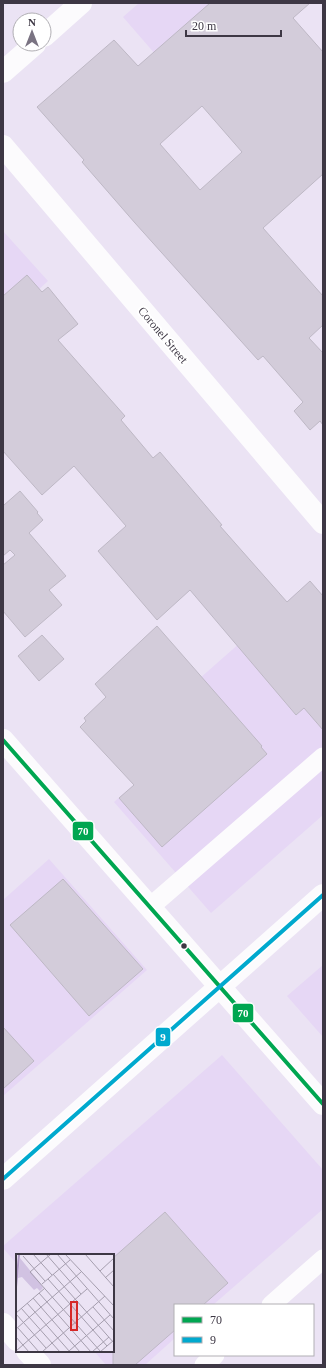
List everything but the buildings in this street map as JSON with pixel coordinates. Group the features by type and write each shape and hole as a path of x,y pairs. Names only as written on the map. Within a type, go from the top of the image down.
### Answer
{"street":[{"path":"52,29 81,3"},
{"path":"3,72 26,52"},
{"name":"Coronel Street","path":"3,146 323,524"},
{"path":"3,740 323,1104"},
{"path":"3,1179 323,895"},
{"path":"3,1324 16,1339"},
{"path":"28,1352 40,1365"}],"lane":[{"path":"150,907 323,757"},
{"path":"272,1304 323,1259"},
{"path":"204,1365 214,1356"}],"shaded area":[{"path":"139,3 304,3 195,100 123,17"},
{"path":"3,231 48,281 3,322"},
{"path":"310,581 323,596 323,815 211,913 114,802 189,737 199,679"},
{"path":"49,859 147,970 3,1096 3,900"},
{"path":"323,965 323,1037 287,996"},
{"path":"222,1055 323,1170 323,1209 214,1304 174,1304 174,1339 145,1365 106,1365 95,1352 114,1352 114,1254 16,1254 16,1263 3,1248 3,1246"}],"transit line":[{"name":"70","path":"3,740 323,1104"},
{"name":"9","path":"3,1179 323,895"}]}
